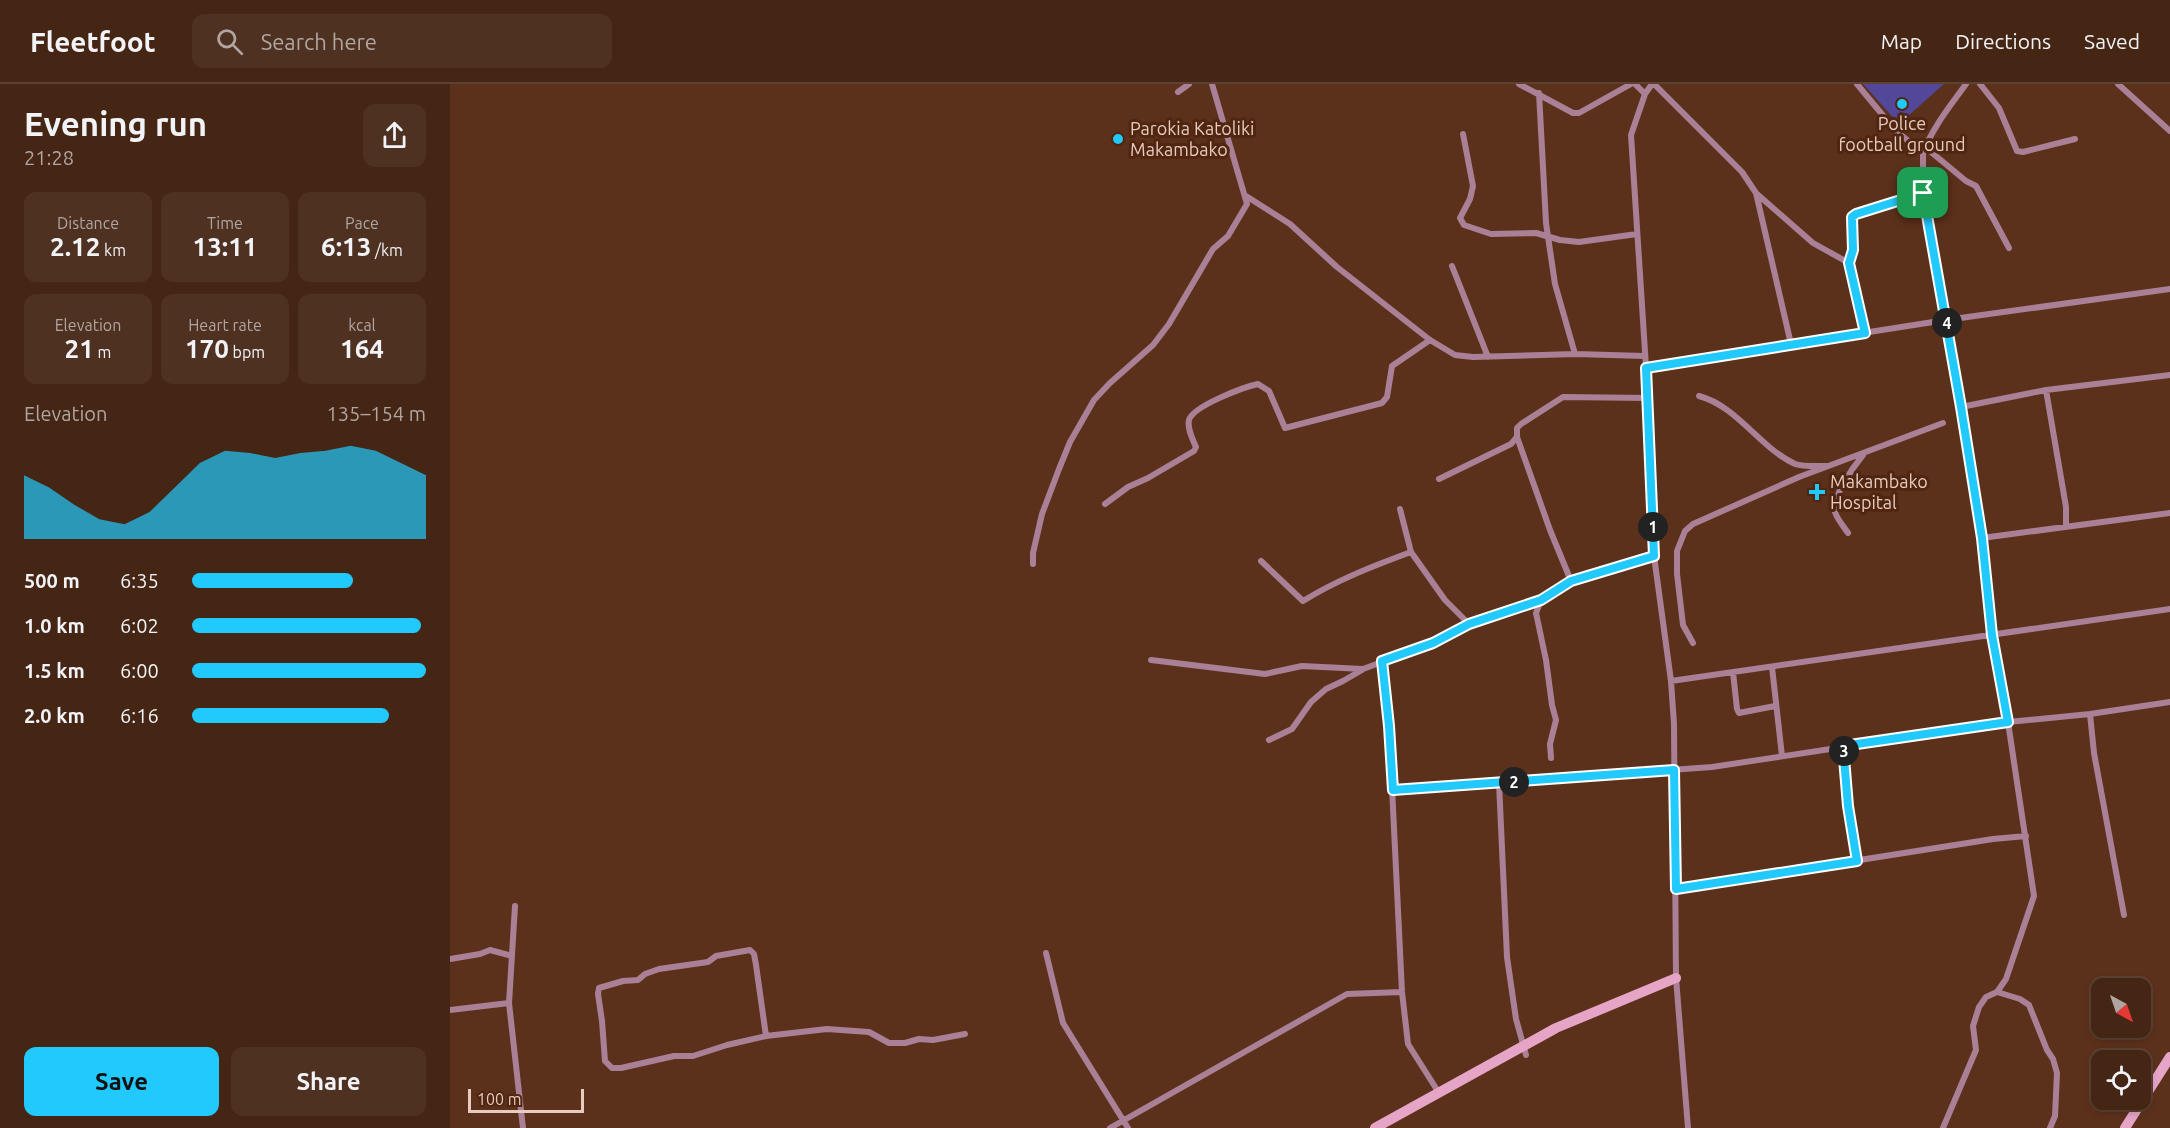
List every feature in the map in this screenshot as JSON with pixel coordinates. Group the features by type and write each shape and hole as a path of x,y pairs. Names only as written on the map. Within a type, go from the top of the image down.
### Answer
{"street":[{"path":"1178,92 1190,84"},
{"path":"1033,564 1033,553 1046,503 1070,442 1083,417 1094,400 1152,345 1169,324 1213,249 1228,236 1247,204 1212,84"},
{"path":"1519,84 1573,113 1579,113 1633,84 1645,94"},
{"path":"1688,1128 1676,978 1671,681 1654,556 1648,398 1631,135 1645,94 1653,84 1742,172 1756,194 1813,243 1849,263"},
{"path":"1857,84 1895,130 1976,186 2009,248"},
{"path":"1943,1128 1977,1050 1973,1026 1979,1007 1986,997 1997,992 2006,979 2034,896 2008,722 1992,635 1982,538 1923,193 1924,150 1966,84"},
{"path":"1980,84 1999,108 2017,151 2023,152 2075,139"},
{"path":"2118,84 2170,130"},
{"path":"1539,93 1546,223 1555,284 1575,354"},
{"path":"1463,134 1473,186 1470,199 1460,218 1461,221 1479,231 1491,234 1536,233 1560,240 1579,242 1637,234"},
{"path":"1865,333 1849,263 1853,250 1851,221 1854,215 1923,193"},
{"path":"1756,194 1791,344"},
{"path":"1246,196 1290,224 1337,267 1430,340 1455,355 1488,357 1575,354 1645,356"},
{"path":"1452,266 1488,357"},
{"path":"1646,368 1946,320 2170,288"},
{"path":"1105,504 1128,487 1148,478 1194,450 1196,447 1188,426 1189,420 1192,414 1210,403 1258,384 1269,391 1285,428 1382,403 1387,397 1392,366 1430,340"},
{"path":"1961,407 2046,390 2170,375"},
{"path":"2046,390 2066,507 2066,526"},
{"path":"1699,396 1708,398 1726,410 1797,465 1832,466"},
{"path":"1571,581 1517,437 1517,428 1563,397 1648,398"},
{"path":"1693,643 1683,625 1677,574 1677,551 1685,531 1693,524 1742,501 1944,423"},
{"path":"1439,479 1511,444 1517,437"},
{"path":"1848,533 1835,511 1836,499 1852,468 1863,454"},
{"path":"1400,509 1411,552 1445,600 1469,624"},
{"path":"1982,538 2170,513"},
{"path":"1261,561 1303,601 1361,570 1411,552"},
{"path":"1269,740 1292,729 1311,702 1326,689 1362,669 1433,643 1469,624 1541,600 1571,581 1654,556"},
{"path":"1541,600 1536,613 1556,720 1550,744 1551,758"},
{"path":"1671,681 2170,609"},
{"path":"1151,660 1265,674 1302,666 1362,669"},
{"path":"1382,661 1389,726 1402,992 1408,1044 1439,1093"},
{"path":"1772,667 1782,756"},
{"path":"1733,672 1739,712 1775,706"},
{"path":"2022,723 2170,702"},
{"path":"1393,790 1712,767 2008,722 2090,714"},
{"path":"2090,714 2094,753 2124,915"},
{"path":"1843,746 1848,806 1857,861"},
{"path":"1499,783 1507,957 1516,1019 1525,1050"},
{"path":"1676,889 1993,839 2026,836"},
{"path":"515,906 509,1003 523,1128"},
{"path":"450,958 480,954 490,950 512,956"},
{"path":"766,1036 756,965 750,950 716,956 708,962 659,969 645,974 638,980 623,981 599,988 605,1061 612,1068 674,1056 693,1056 766,1036 828,1029 868,1032 889,1042 905,1043 919,1039 933,1040 965,1034"},
{"path":"1047,953 1063,1023 1126,1125"},
{"path":"1375,1128 1525,1050 1556,1028 1676,978"},
{"path":"1110,1128 1126,1125 1347,994 1402,992"},
{"path":"1997,992 2020,999 2029,1005 2047,1050 2053,1059 2057,1073 2055,1116 2050,1128"},
{"path":"450,1010 509,1003"},
{"path":"2125,1128 2170,1057"}],"shaded area":[{"name":"Police football ground","path":"1863,84 1944,84 1899,124"}],"place":[{"name":"Police football ground","path":"1902,104"},
{"name":"Parokia Katoliki Makambako","path":"1118,139"},
{"name":"Makambako Hospital","path":"1817,492"}],"route":[{"path":"1923,193 1961,407 1982,538 1992,635 2008,722 1843,746 1848,806 1857,861 1676,889 1674,770 1393,790 1382,661 1433,643 1469,624 1541,600 1571,581 1654,556 1646,368 1865,333 1849,263 1853,250 1852,217 1923,193"}]}
